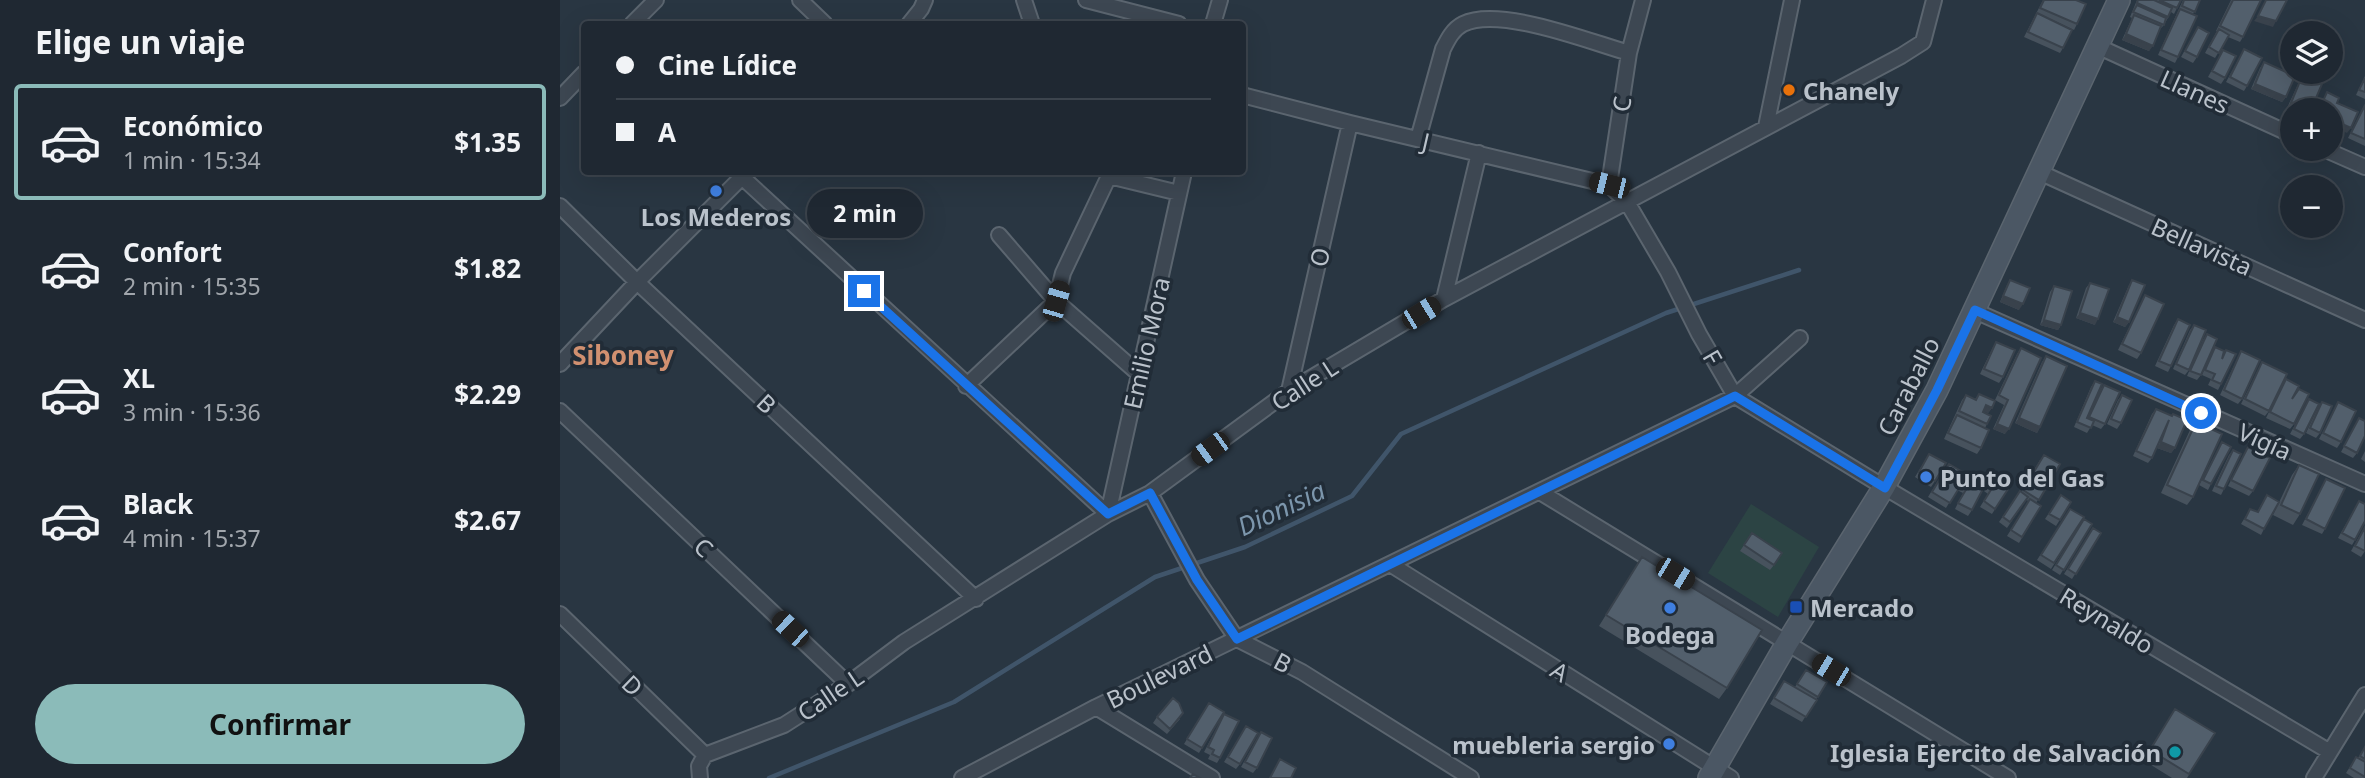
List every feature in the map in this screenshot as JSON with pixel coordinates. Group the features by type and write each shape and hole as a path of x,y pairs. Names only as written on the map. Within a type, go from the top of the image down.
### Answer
{"street":[{"path":"635,21 656,0"},
{"path":"800,0 822,21"},
{"path":"911,21 925,0"},
{"path":"1024,0 1031,21"},
{"path":"1086,0 1167,21"},
{"path":"1214,21 1220,0"},
{"name":"C","path":"1609,185 1629,53 1643,0"},
{"path":"1766,127 1793,0"},
{"name":"Calle L","path":"701,767 785,725 848,684 904,642 1108,514 1150,493 1289,391 1444,299 1902,56 1923,42 1934,0"},
{"name":"Caraballo","path":"1718,775 1787,643 1885,488 1937,390 2119,0"},
{"path":"1418,139 1443,49 1450,35 1463,24 1479,20 1516,20 1629,53"},
{"name":"Llanes","path":"2097,47 2280,130"},
{"path":"560,98 581,76"},
{"name":"J","path":"1246,95 1609,185"},
{"name":"O","path":"1289,391 1350,123"},
{"path":"1444,299 1479,153"},
{"path":"2343,157 2365,167"},
{"name":"Bellavista","path":"2039,172 2365,320"},
{"path":"560,364 744,175"},
{"path":"746,175 966,386 1108,514"},
{"path":"966,386 1056,301 1063,273 1107,175"},
{"path":"1111,175 1179,194"},
{"name":"Emilio Mora","path":"1108,514 1183,175"},
{"path":"1609,185 1627,202"},
{"name":"F","path":"1627,202 1735,396 1885,488"},
{"name":"B","path":"560,206 637,282 976,599"},
{"path":"999,235 1056,301 1139,374"},
{"name":"Vigía","path":"1975,310 2365,484"},
{"name":"Boulevard","path":"962,778 1096,707 1735,396 1800,338"},
{"name":"C","path":"560,411 848,684"},
{"name":"Reynaldo","path":"1885,488 2330,752"},
{"path":"1540,492 2008,778"},
{"name":"B","path":"1150,493 1197,580 1237,639 1302,672 1471,778"},
{"name":"A","path":"1390,564 1718,775"},
{"name":"D","path":"560,614 701,767"},
{"path":"2314,778 2365,695"},
{"path":"1096,707 1212,778"}],"green space":[{"path":"1751,504 1819,547 1778,617 1708,573"}],"building":[{"path":"2044,0 2076,0 2086,4 2077,24 2040,8"},
{"path":"2138,0 2154,0 2172,8 2168,17 2137,3"},
{"path":"2159,0 2181,0 2177,8"},
{"path":"2184,0 2200,0 2195,12 2182,6"},
{"path":"2233,0 2261,0 2243,37 2220,26"},
{"path":"2266,0 2287,0 2276,21 2258,16"},
{"path":"2137,5 2166,18 2164,25 2133,12"},
{"path":"2180,9 2197,16 2178,57 2161,50"},
{"path":"2037,13 2072,30 2063,48 2028,32"},
{"path":"2134,15 2161,26 2153,46 2126,34"},
{"path":"2198,27 2209,33 2197,57 2185,51"},
{"path":"2219,29 2229,35 2219,53 2209,47"},
{"path":"2244,49 2262,58 2247,86 2230,77"},
{"path":"2223,50 2236,56 2225,78 2212,71"},
{"path":"2264,62 2280,69 2280,84 2292,84 2286,97 2255,84"},
{"path":"2365,78 2365,92 2359,90"},
{"path":"2299,84 2322,84 2316,98 2293,98"},
{"path":"2327,92 2339,98 2324,98"},
{"path":"2365,105 2365,139 2351,133"},
{"path":"2343,106 2358,112 2351,128 2343,124"},
{"path":"2010,280 2030,288 2023,304 2003,296"},
{"path":"2132,280 2145,285 2129,322 2117,317"},
{"path":"2090,283 2109,289 2098,319 2080,313"},
{"path":"2054,286 2072,291 2061,325 2044,320"},
{"path":"2145,295 2164,304 2141,353 2122,344"},
{"path":"2178,319 2190,325 2171,366 2159,361"},
{"path":"2194,325 2206,330 2189,370 2176,364"},
{"path":"2207,334 2217,339 2201,375 2190,371"},
{"path":"1996,342 2015,350 2003,377 1984,369"},
{"path":"2215,347 2224,351 2222,359 2226,350 2236,354 2221,384 2212,380 2215,374 2205,370"},
{"path":"2021,348 2041,358 2009,429 1997,424 2008,400 1999,395"},
{"path":"2241,351 2260,360 2242,399 2224,390"},
{"path":"2046,356 2067,366 2040,427 2019,418"},
{"path":"2262,362 2287,374 2269,411 2245,399"},
{"path":"2286,379 2299,386 2292,399 2299,389 2309,394 2294,424 2270,412"},
{"path":"2095,381 2102,384 2087,418 2094,421 2091,428 2077,422"},
{"path":"2104,385 2120,392 2105,424 2089,417"},
{"path":"1979,394 1995,401 1992,408 1986,405 1983,412 1991,416 1987,424 1959,411 1966,395 1976,400"},
{"path":"2122,395 2132,400 2121,423 2111,419"},
{"path":"2309,399 2319,404 2304,434 2294,429"},
{"path":"2322,402 2332,406 2320,433 2310,428"},
{"path":"2338,402 2356,411 2341,442 2323,433"},
{"path":"2156,409 2187,420 2175,448 2161,442 2169,420 2152,458 2136,451"},
{"path":"1957,415 1989,430 1981,448 1948,433"},
{"path":"2359,418 2365,421 2365,436 2357,453 2344,446"},
{"path":"2196,422 2222,434 2193,497 2167,485"},
{"path":"2222,442 2231,447 2211,484 2203,480"},
{"path":"2248,447 2270,458 2253,491 2231,480"},
{"path":"2233,450 2241,454 2224,489 2216,486"},
{"path":"1929,454 1946,463 1935,481 1919,472"},
{"path":"2044,455 2060,464 2039,500 2023,490"},
{"path":"1949,464 1961,471 1955,482 1957,484 1963,473 1985,485 1972,510 1958,503 1967,488 1961,485 1950,503 1932,492"},
{"path":"2299,465 2319,474 2300,514 2281,505"},
{"path":"1995,473 2012,483 1995,509 1984,501 1992,488 1987,485"},
{"path":"2326,479 2345,488 2325,529 2306,519"},
{"path":"2020,491 2028,497 2010,522 2003,517"},
{"path":"2061,495 2071,502 2060,520 2049,514"},
{"path":"2267,495 2279,502 2264,529 2245,519 2250,509 2258,512"},
{"path":"2030,499 2041,506 2022,537 2011,530"},
{"path":"2359,501 2365,504 2365,521 2355,540 2342,533"},
{"path":"2070,509 2084,517 2054,563 2041,555"},
{"path":"2084,519 2092,524 2064,570 2056,565"},
{"path":"2365,527 2365,551 2355,546"},
{"path":"2093,528 2101,533 2076,574 2068,569"},
{"path":"1752,533 1782,553 1774,565 1744,545"},
{"path":"1642,557 1762,630 1727,688 1606,615"},
{"path":"1806,670 1827,682 1818,697 1797,684"},
{"path":"1784,681 1817,700 1806,717 1774,698"},
{"path":"1173,698 1179,703 1183,713 1170,729 1157,717"},
{"path":"1209,703 1224,712 1202,748 1187,739"},
{"name":"Iglesia Ejercito de Salvación","path":"2175,709 2215,733 2189,774 2150,750"},
{"path":"1224,714 1239,721 1220,758 1212,754 1214,750 1208,747"},
{"path":"1246,726 1258,733 1240,764 1228,757"},
{"path":"1261,732 1272,738 1257,768 1245,762"},
{"path":"2356,757 2365,762 2365,777 2350,768"},
{"path":"1280,759 1296,768 1291,778 1270,778"}],"waterway":[{"name":"Dionisia","path":"769,778 954,702 1155,577 1245,547 1352,496 1401,434 1666,313 1799,270"}],"place":[{"name":"Chanely","path":"1789,90"},
{"name":"Los Mederos","path":"716,191"},
{"name":"Punto del Gas","path":"1926,477"},
{"name":"Mercado","path":"1796,607"},
{"name":"Bodega","path":"1670,608"},
{"name":"muebleria sergio","path":"1669,744"},
{"name":"Iglesia Ejercito de Salvación","path":"2175,752"}],"district":[{"name":"Siboney","path":"623,355"}],"route":[{"path":"864,291 1108,514 1150,493 1197,580 1237,639 1735,396 1885,488 1937,390 1975,310 2201,413"}]}
